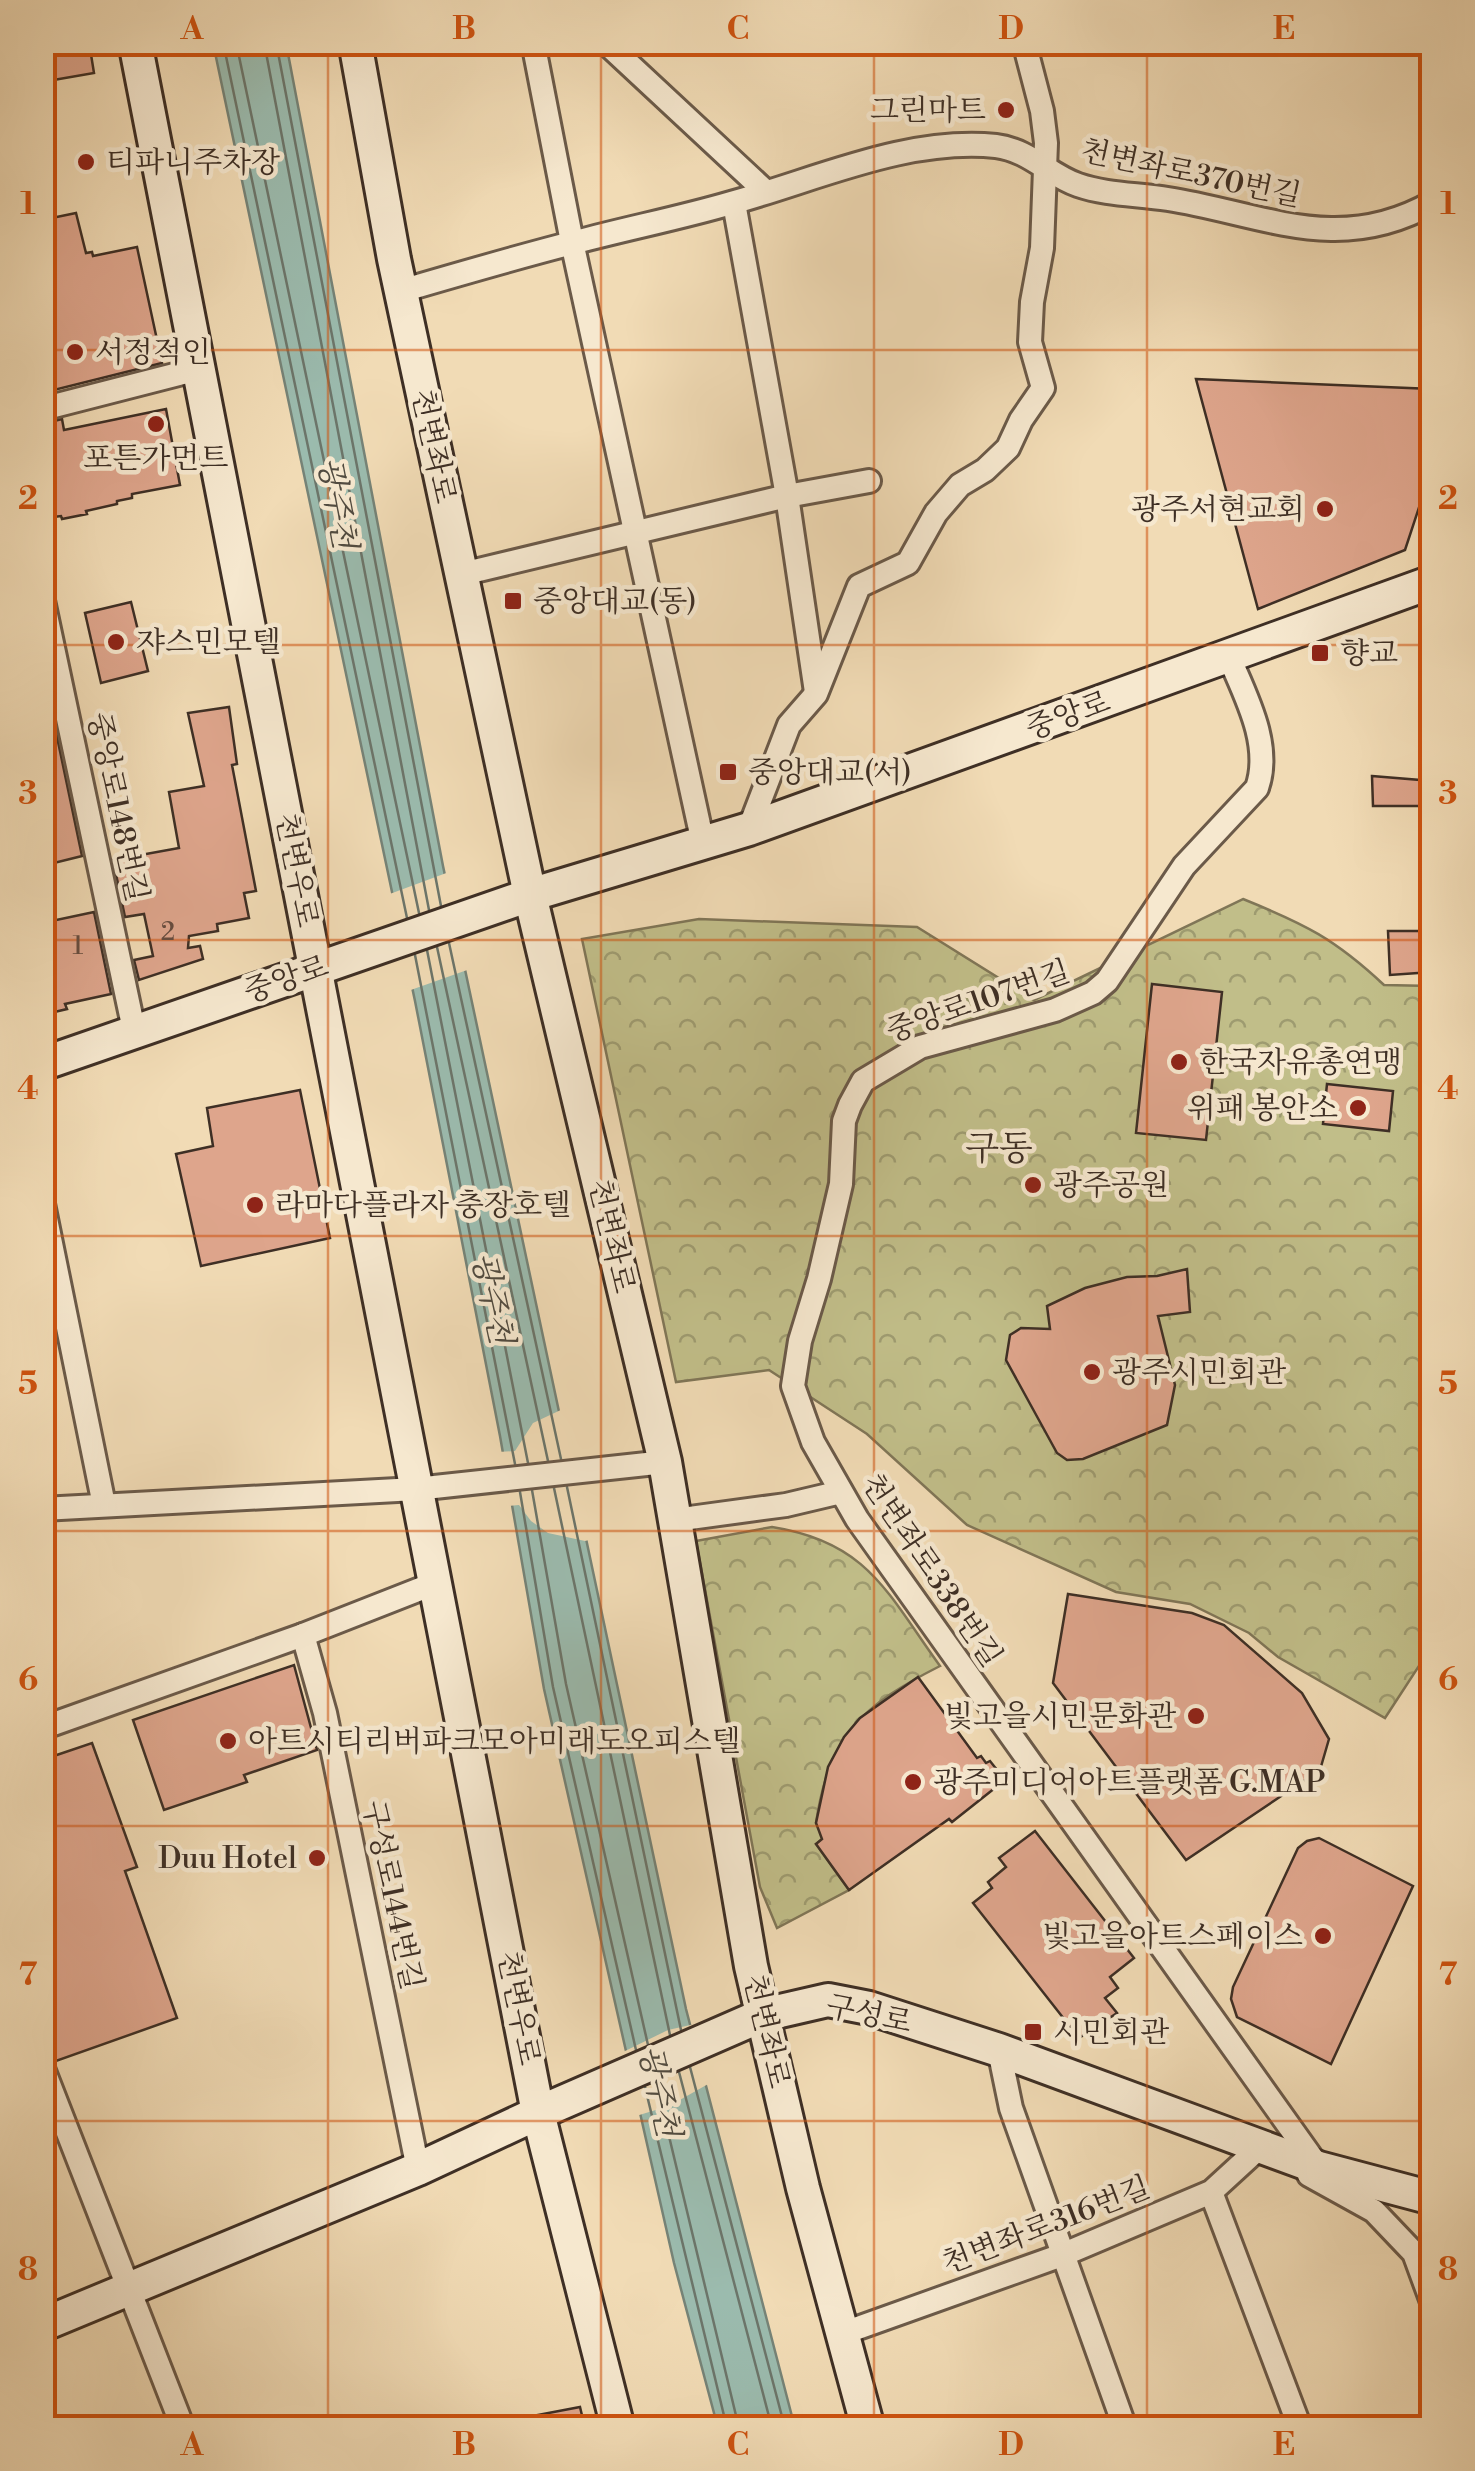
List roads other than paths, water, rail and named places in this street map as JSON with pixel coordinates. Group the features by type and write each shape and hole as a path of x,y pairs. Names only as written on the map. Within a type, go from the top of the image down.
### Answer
{"street":[{"name":"천변우로","path":"135,42 316,968 428,1488 433,1584 538,2112 618,2428"},
{"name":"천변좌로","path":"354,42 401,291 530,895 665,1462 748,1947 841,2334 868,2428"},
{"path":"533,42 572,242 702,843"},
{"path":"605,42 766,191"},
{"path":"748,829 789,725 816,694 859,586 908,562 936,513 960,485 1008,448 1043,388 1030,342 1047,166 1042,111 1024,42"},
{"name":"천변좌로370번길","path":"401,291 875,160 961,146 999,146 1082,186 1166,198 1223,213 1336,232 1415,213 1432,203"},
{"path":"734,202 787,496 816,694"},
{"path":"42,409 198,369"},
{"path":"462,574 787,496 869,481"},
{"name":"중앙로","path":"42,1064 530,895 748,829 1432,582"},
{"name":"중앙로148번길","path":"42,596 134,1030"},
{"name":"중앙로107번길","path":"813,1442 793,1386 841,1184 844,1121 850,1104 863,1081 920,1047 1055,1010 1093,993 1107,982 1184,866 1257,788 1262,775 1261,748 1250,706 1229,658"},
{"path":"42,1199 104,1505"},
{"name":"천변좌로338번길","path":"813,1442 841,1492 936,1633 1319,2168"},
{"path":"42,1509 428,1488 665,1462"},
{"path":"675,1520 786,1505 841,1492"},
{"path":"42,1728 433,1584"},
{"name":"구성로144번길","path":"303,1635 325,1713 418,2169"},
{"name":"구성로","path":"42,2326 418,2169 538,2112 763,2015 814,2002 870,2008 999,2050 1259,2148 1432,2198"},
{"path":"999,2050 1011,2108 1125,2428"},
{"path":"42,2066 183,2428"},
{"path":"1259,2148 1374,2211 1414,2252 1428,2274 1432,2302"},
{"name":"천변좌로316번길","path":"841,2334 1062,2255 1211,2192 1259,2148"},
{"path":"1211,2192 1300,2428"}],"water":[{"name":"광주천","path":"213,43 286,43 443,866 686,2009 795,2428 718,2428 674,2263 544,1689 500,1436 415,1001"}],"place":[{"name":"그린마트","path":"1006,110"},
{"name":"티파니주차장","path":"86,162"},
{"name":"서정적인","path":"75,352"},
{"name":"포튼가먼트","path":"156,424"},
{"name":"광주서현교회","path":"1325,509"},
{"name":"중앙대교(동)","path":"513,601"},
{"name":"쟈스민모텔","path":"116,642"},
{"name":"향교","path":"1320,653"},
{"name":"중앙대교(서)","path":"728,772"},
{"name":"한국자유총연맹","path":"1179,1062"},
{"name":"위패 봉안소","path":"1358,1108"},
{"name":"광주공원","path":"1033,1185"},
{"name":"라마다플라자 충장호텔","path":"255,1205"},
{"name":"광주시민회관","path":"1092,1372"},
{"name":"빛고을시민문화관","path":"1196,1716"},
{"name":"아트시티리버파크모아미래도오피스텔","path":"228,1741"},
{"name":"광주미디어아트플랫폼 G.MAP","path":"913,1782"},
{"name":"Duu Hotel","path":"317,1858"},
{"name":"빛고을아트스페이스","path":"1323,1936"},
{"name":"시민회관","path":"1033,2032"}],"district":[{"name":"구동","path":"999,1148"}]}
